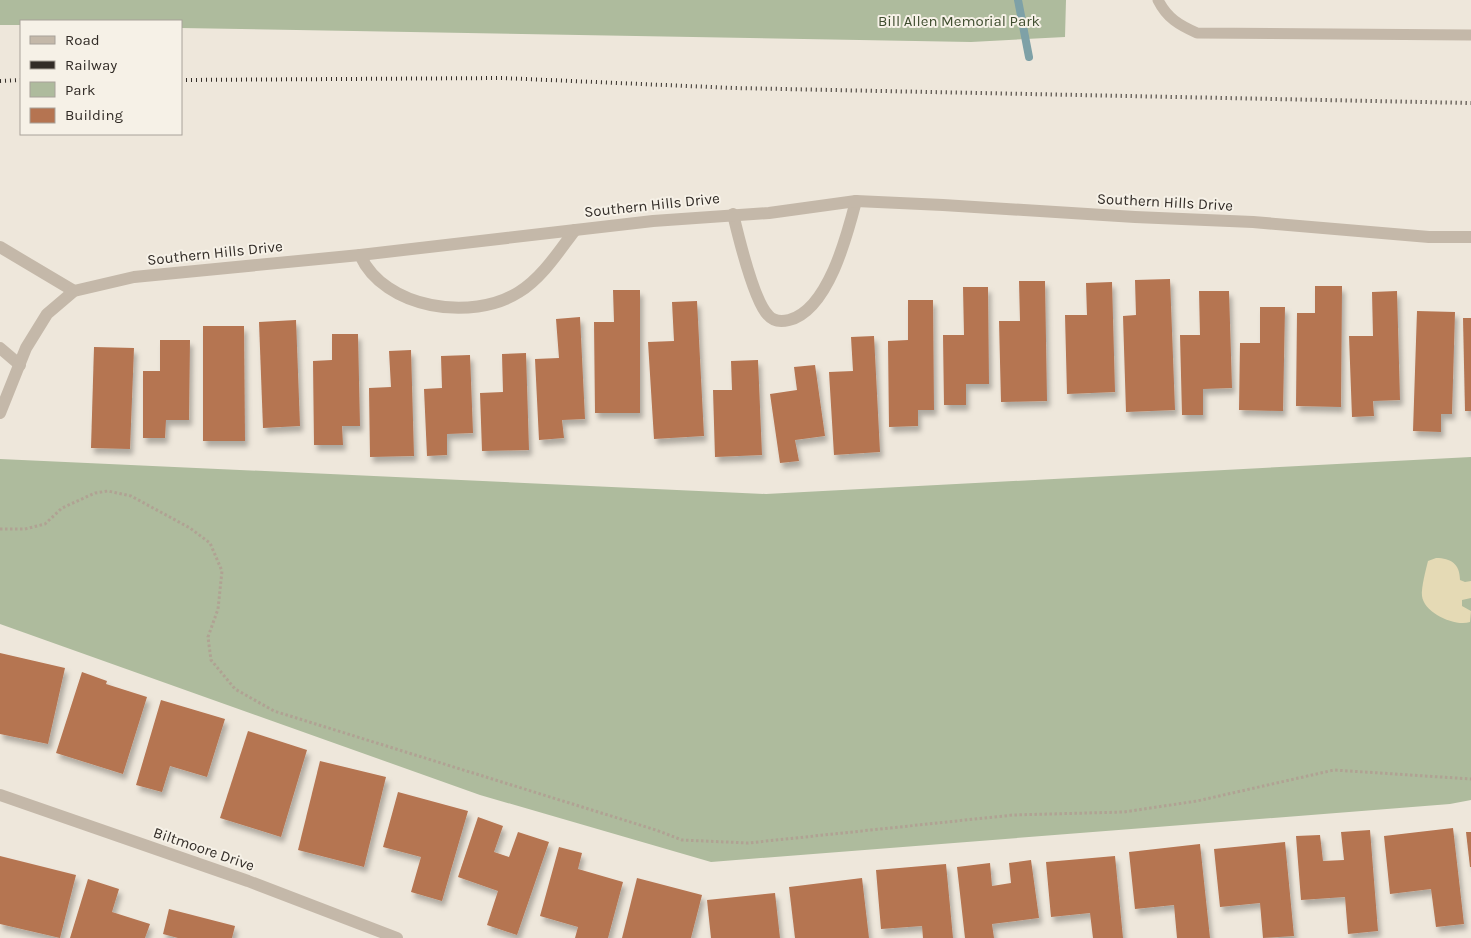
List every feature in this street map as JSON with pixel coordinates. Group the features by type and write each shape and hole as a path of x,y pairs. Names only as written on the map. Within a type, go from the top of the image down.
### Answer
{"street":[{"name":"Southern Hills Drive","path":"733,214 746,263 764,310 771,318 783,321 804,313 821,292 840,254 856,201"},
{"name":"Southern Hills Drive","path":"0,413 26,348 47,314 74,291 134,277 360,255 733,214 769,213 856,201 1253,222 1429,237 1471,237"},
{"name":"Southern Hills Drive","path":"360,255 367,270 396,291 430,304 466,307 502,300 519,293 542,272 575,230"},
{"path":"0,247 74,291"},
{"path":"0,348 20,365"},
{"name":"Biltmoore Drive","path":"0,795 248,881 397,938"}],"lane":[{"path":"1158,0 1165,14 1180,26 1197,32 1471,35"}],"path":[{"path":"0,529 25,530 45,524 62,508 94,493 108,492 131,496 163,512 210,542 222,571 218,609 208,637 211,660 235,689 274,711 656,830 682,840 748,843 996,816 1124,812 1197,801 1334,770 1471,779"}],"green space":[{"name":"Bill Allen Memorial Park","path":"0,0 1066,0 1065,37 971,42 182,28 182,20 20,20 20,25 0,25"},
{"path":"1471,457 1471,800 1450,804 711,862 480,795 0,624 0,459 766,494"}],"sand":[{"path":"1436,558 1446,559 1454,563 1460,574 1460,580 1465,582 1471,581 1471,598 1462,600 1462,606 1471,611 1470,622 1456,622 1441,617 1428,608 1424,602 1422,588 1428,561"}],"building":[{"path":"1170,279 1175,410 1126,412 1123,316 1136,315 1135,280"},
{"path":"1019,281 1045,281 1047,401 1001,402 999,321 1020,321"},
{"path":"1112,282 1115,392 1067,394 1065,315 1087,315 1086,283"},
{"path":"1315,286 1342,286 1341,407 1296,406 1297,313 1315,313"},
{"path":"963,287 988,287 989,384 966,384 966,405 944,405 943,335 964,335"},
{"path":"613,290 640,290 640,413 595,413 594,322 614,322"},
{"path":"1199,291 1229,291 1232,388 1203,389 1203,415 1182,415 1180,335 1200,335"},
{"path":"1397,291 1400,400 1373,401 1374,416 1352,417 1349,336 1373,336 1372,292"},
{"path":"908,300 933,300 934,410 918,410 918,426 889,427 888,341 908,340"},
{"path":"697,301 704,436 654,439 648,342 674,341 672,302"},
{"path":"1260,307 1285,307 1283,411 1239,410 1240,343 1260,343"},
{"path":"1417,311 1455,312 1452,414 1441,414 1441,432 1413,431"},
{"path":"580,317 585,419 562,420 564,438 539,440 535,359 559,358 556,319"},
{"path":"1463,318 1471,318 1471,411 1465,411"},
{"path":"296,320 300,426 263,428 259,322"},
{"path":"203,326 244,326 245,441 203,441"},
{"path":"332,334 358,334 360,426 342,426 343,445 314,445 313,361 332,360"},
{"path":"874,336 880,452 834,455 829,372 853,371 851,337"},
{"path":"160,340 190,340 189,420 166,420 165,438 143,438 143,371 160,371"},
{"path":"94,347 134,348 130,449 91,448"},
{"path":"411,350 414,456 370,457 369,388 391,387 389,351"},
{"path":"526,353 529,450 482,451 480,393 503,392 502,354"},
{"path":"470,355 473,433 447,434 447,455 427,456 424,389 442,388 441,356"},
{"path":"758,360 762,455 715,457 713,390 732,390 731,361"},
{"path":"815,365 825,436 795,440 799,461 780,463 770,394 797,390 794,367"},
{"path":"0,653 65,668 48,744 0,734"},
{"path":"82,672 107,681 106,684 147,697 123,774 56,753"},
{"path":"161,700 225,719 207,777 170,766 162,792 136,785"},
{"path":"248,731 307,750 281,837 220,818"},
{"path":"320,761 386,777 364,867 298,850"},
{"path":"398,792 468,811 442,901 411,892 421,857 383,847"},
{"path":"478,817 503,826 494,852 509,857 518,832 549,842 517,935 487,925 498,891 458,877"},
{"path":"1453,828 1464,924 1436,927 1431,889 1390,894 1384,836"},
{"path":"1370,830 1378,931 1348,934 1345,897 1301,900 1296,836 1320,835 1323,861 1344,860 1341,832"},
{"path":"1466,832 1471,832 1471,867 1470,867"},
{"path":"1285,842 1294,936 1263,938 1260,903 1220,907 1214,849"},
{"path":"1200,844 1210,938 1177,938 1174,905 1135,909 1129,852"},
{"path":"559,847 582,853 578,869 623,882 608,938 575,938 578,927 540,916"},
{"path":"0,856 76,875 60,938 0,924"},
{"path":"1115,856 1123,938 1093,938 1090,913 1051,917 1046,862"},
{"path":"1031,860 1039,918 992,924 994,938 965,938 957,867 990,863 992,886 1011,883 1009,863"},
{"path":"946,864 953,938 923,938 922,926 881,929 876,870"},
{"path":"637,878 702,895 691,938 622,938"},
{"path":"862,878 869,938 795,938 789,887"},
{"path":"88,879 119,889 112,912 150,924 145,938 70,938"},
{"path":"775,893 780,938 711,938 707,900"},
{"path":"169,909 235,926 232,938 178,938 163,934"}],"waterway":[{"path":"1018,0 1029,57"}],"railway":[{"path":"182,80 502,78 734,88 1471,103"},
{"path":"0,81 20,80"}]}
